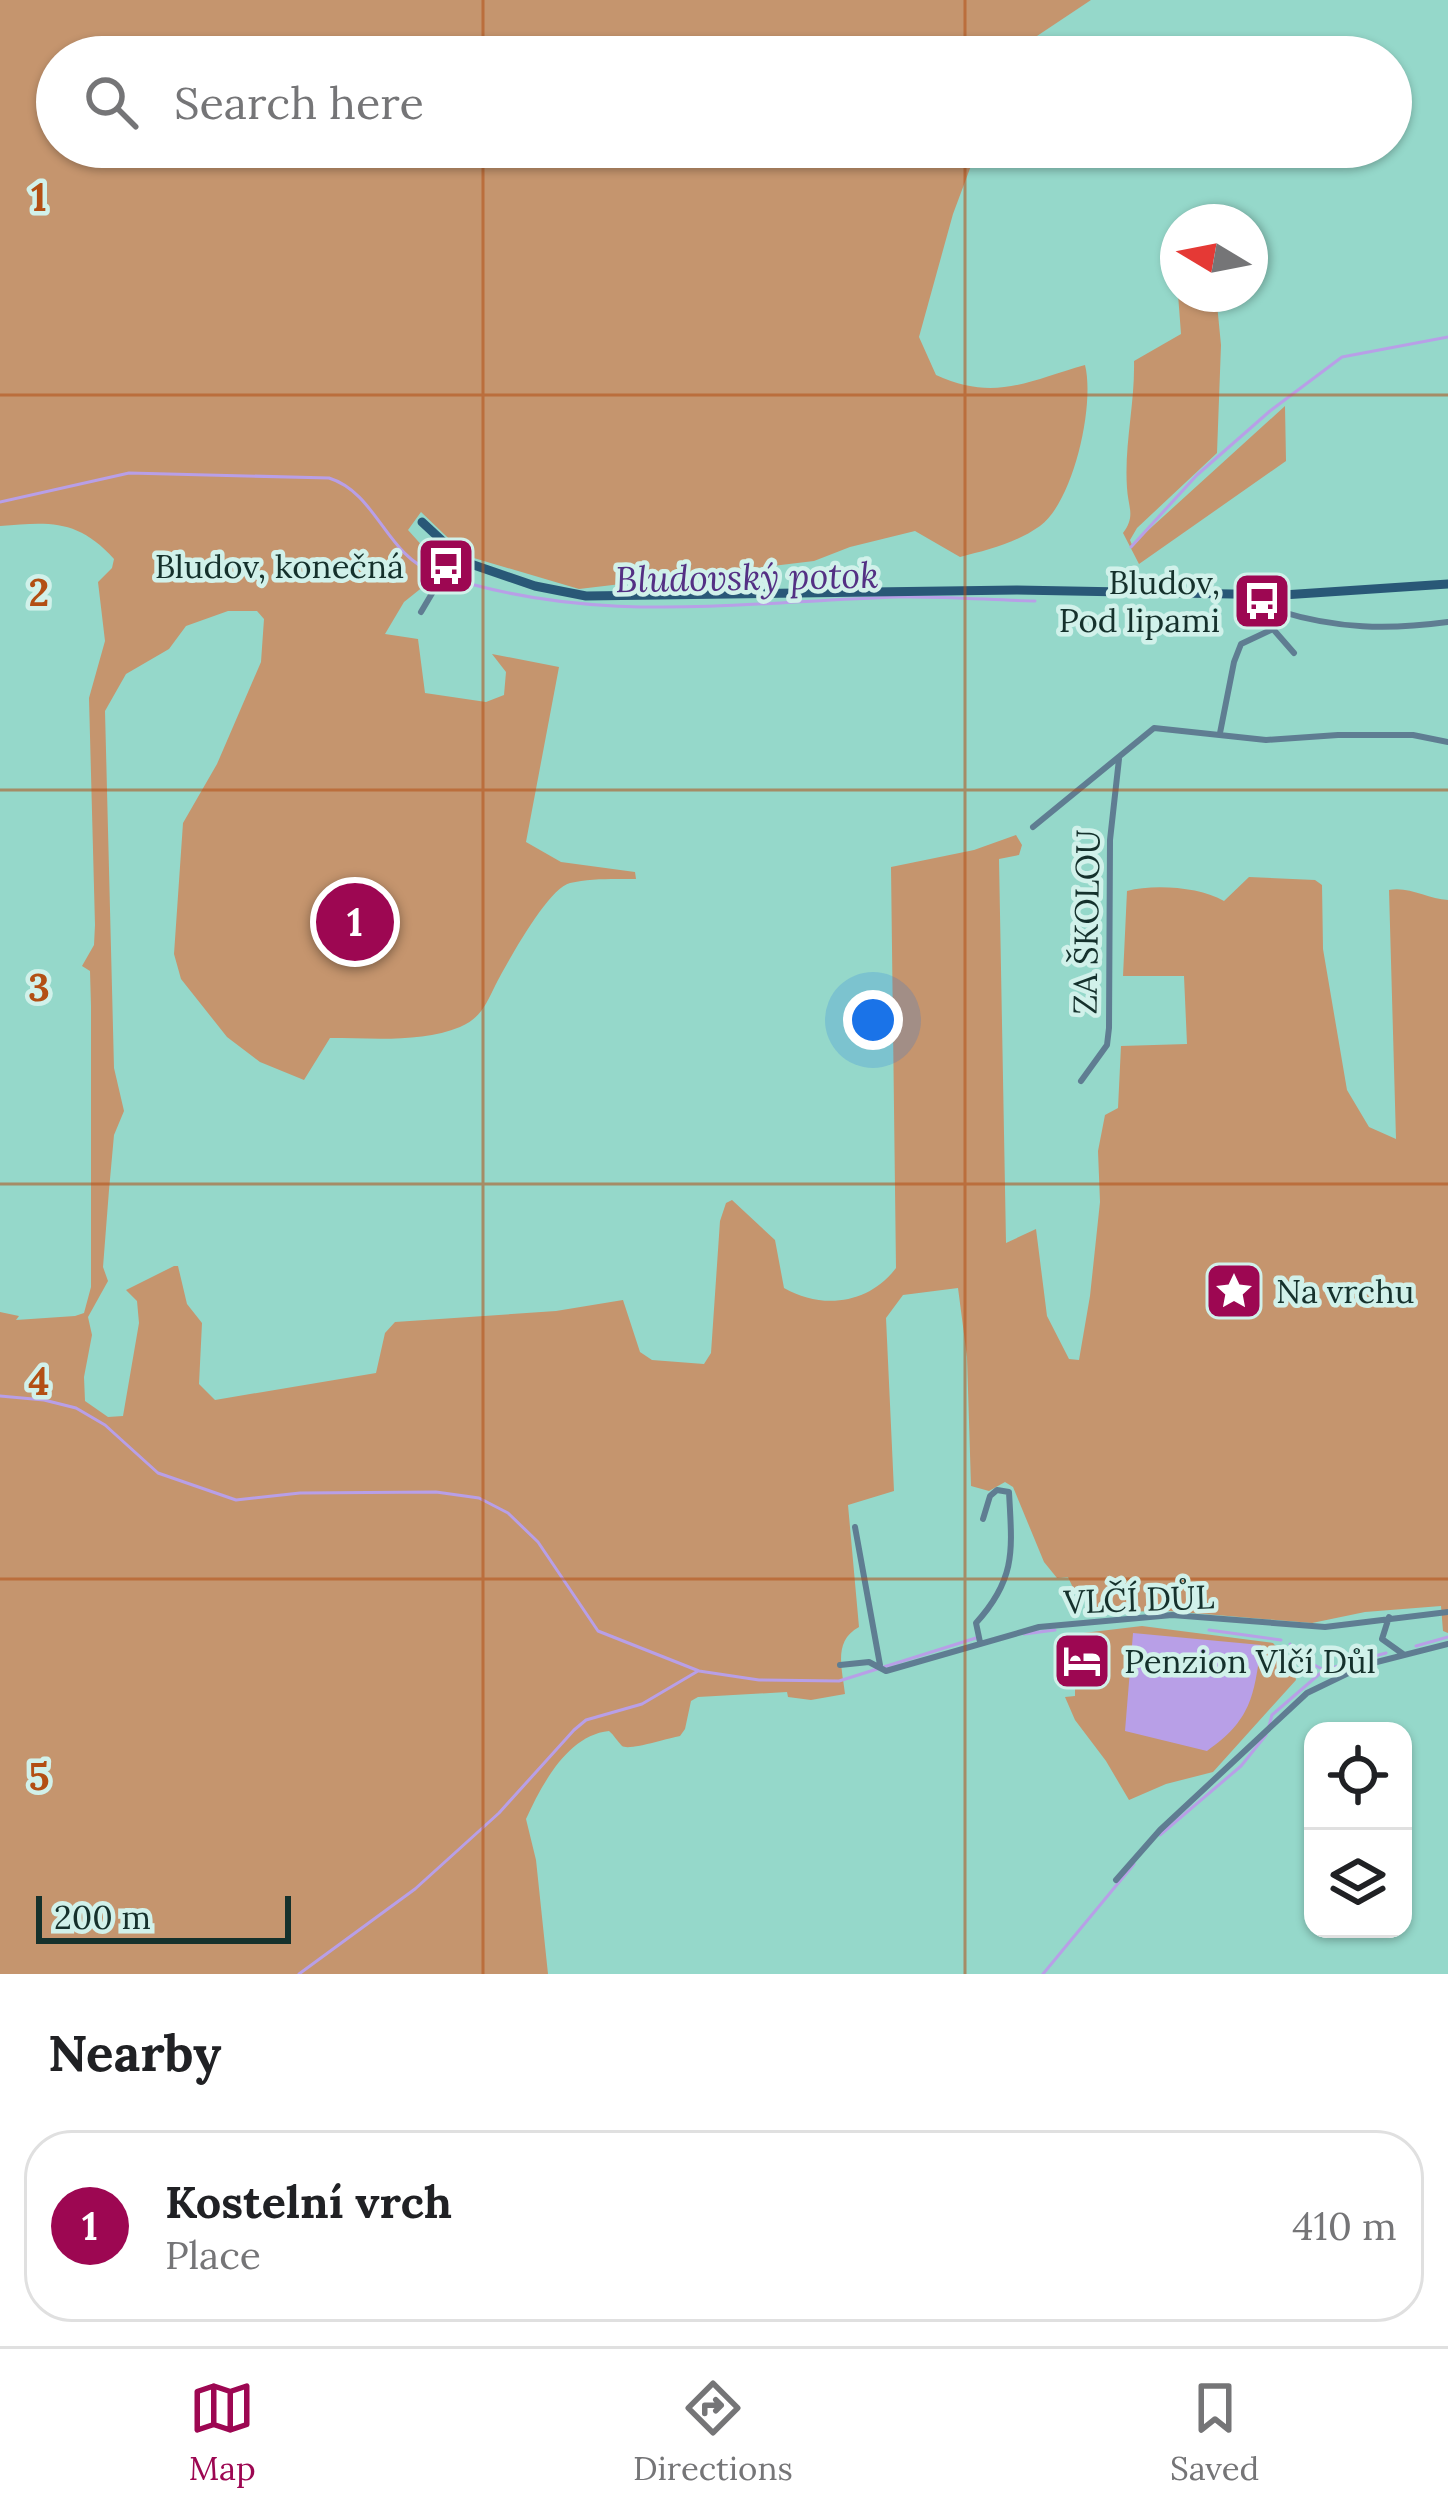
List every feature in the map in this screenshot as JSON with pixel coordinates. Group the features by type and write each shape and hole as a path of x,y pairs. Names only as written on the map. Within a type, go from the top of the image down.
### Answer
{"street":[{"path":"422,522 465,562 536,586 586,596 1283,595 1448,584"},
{"path":"422,612 434,590 465,562"},
{"path":"1274,629 1283,595"},
{"path":"1279,611 1329,626 1363,629 1448,622"},
{"path":"1274,629 1294,653"},
{"path":"1220,733 1241,644 1274,629"},
{"name":"ZA ŠKOLOU","path":"1033,827 1154,728 1267,740 1394,735 1448,742"},
{"name":"ZA ŠKOLOU","path":"1081,1081 1107,1045 1110,841 1120,756"},
{"path":"980,1642 976,1623 990,1608 1010,1570 1010,1492 997,1490 990,1496 983,1519"},
{"path":"855,1527 880,1668"},
{"name":"VLČÍ DŮL","path":"840,1664 869,1662 886,1671 1021,1629 1172,1616 1300,1627 1448,1612"},
{"path":"1389,1617 1382,1639 1403,1654"},
{"path":"1116,1880 1160,1830 1307,1693 1331,1678 1448,1644"}],"shaded area":[{"path":"0,0 1091,0 1037,36 36,36 36,168 970,168 919,337 936,375 994,388 1085,365 1087,382 1079,451 1052,514 1021,537 960,557 915,531 814,561 579,589 467,556 421,512 408,530 444,570 404,602 385,634 418,639 425,693 486,702 504,695 506,672 492,654 559,667 526,842 561,862 635,872 636,879 586,880 561,888 529,928 482,1010 467,1023 413,1038 330,1038 304,1080 260,1062 227,1037 181,979 174,954 183,823 217,764 261,662 264,619 257,611 228,611 186,626 169,649 126,674 105,711 114,1068 124,1111 114,1135 103,1267 108,1281 88,1317 92,1335 85,1401 108,1417 123,1416 139,1323 137,1301 126,1290 174,1266 178,1266 187,1304 202,1323 199,1384 215,1400 376,1373 385,1333 395,1322 556,1311 623,1300 640,1352 652,1360 704,1364 711,1353 720,1221 726,1203 732,1200 775,1240 784,1288 829,1301 872,1289 896,1268 891,867 974,850 1016,835 1022,845 1019,855 999,859 1006,1243 1036,1229 1047,1316 1069,1359 1079,1360 1100,1202 1098,1151 1105,1115 1118,1108 1121,1046 1187,1044 1184,976 1123,976 1127,891 1177,888 1224,901 1249,877 1315,880 1322,885 1323,949 1347,1090 1369,1127 1396,1139 1389,890 1404,890 1448,900 1448,1633 1443,1631 1441,1606 1365,1612 1312,1623 1169,1611 1100,1612 1075,1592 1068,1577 1057,1578 1044,1562 1013,1487 1005,1482 989,1491 971,1486 967,1357 958,1288 903,1295 886,1318 894,1491 848,1505 859,1627 842,1647 845,1694 811,1700 788,1697 787,1692 698,1697 691,1701 680,1736 626,1747 609,1731 594,1734 569,1751 548,1777 526,1819 536,1860 548,1974 0,1974 0,1312 19,1316 16,1320 75,1316 84,1313 91,1287 91,1006 90,971 82,966 94,945 95,925 89,698 105,641 98,582 114,559 88,536 62,526 0,526"},
{"path":"1179,312 1218,312 1217,453 1137,528 1132,545 1285,406 1286,461 1139,564 1123,533 1130,516 1126,472 1134,361 1181,334"},
{"path":"1142,1626 1273,1643 1293,1666 1296,1680 1213,1772 1129,1800 1075,1720 1065,1697 1075,1696 1075,1685 1080,1685 1087,1646 1074,1643 1075,1634"},
{"path":"1133,1633 1261,1645 1256,1679 1242,1718 1207,1751 1125,1731"}],"waterway":[{"name":"Bludovský potok","path":"1131,547 1197,475 1342,357 1448,337"},
{"name":"Bludovský potok","path":"0,502 129,473 329,478 359,497 418,565 493,590 608,606 898,597 1035,601"},
{"path":"0,1396 76,1408 105,1425 158,1473 236,1500 300,1493 436,1492 479,1498 508,1513 538,1542 598,1631 699,1671 759,1680 839,1681 976,1638"},
{"path":"1024,1634 1055,1630"},
{"path":"1209,1630 1281,1640"},
{"path":"1416,1646 1448,1637"},
{"path":"1290,1644 1295,1655 1324,1670 1386,1653"},
{"path":"1269,1726 1272,1715 1324,1670"},
{"path":"299,1974 415,1889 499,1813 586,1720 642,1704 698,1671"},
{"path":"1160,1835 1241,1766 1266,1735"},
{"path":"1043,1974 1134,1864"}],"place":[{"name":"Bludov, konečná","path":"446,566"},
{"name":"Bludov, Pod lipami","path":"1262,601"},
{"name":"Kostelní vrch","path":"355,922"},
{"name":"Na vrchu","path":"1234,1291"},
{"name":"Penzion Vlčí Důl","path":"1082,1661"}]}
